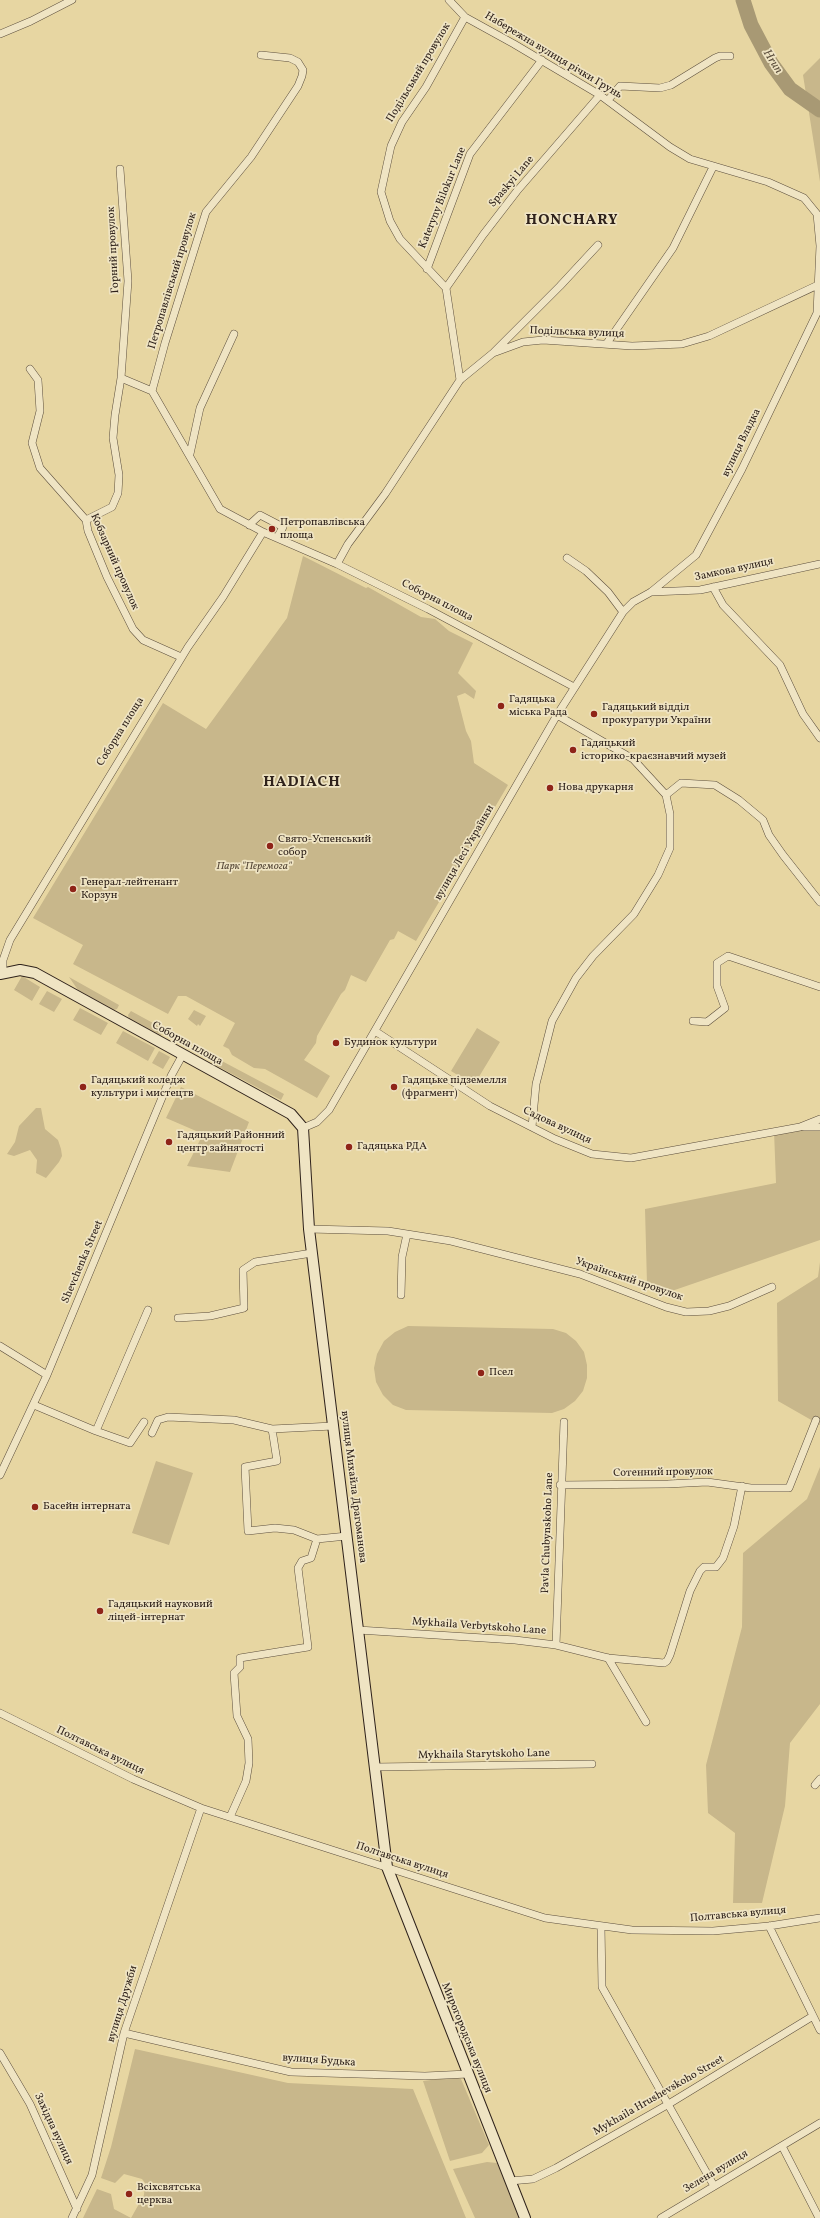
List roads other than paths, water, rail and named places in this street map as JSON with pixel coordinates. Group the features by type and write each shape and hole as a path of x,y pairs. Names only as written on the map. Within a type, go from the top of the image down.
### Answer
{"street":[{"path":"0,34 31,21 72,0"},
{"name":"Набережна вулиця річки Грунь","path":"449,0 465,17 542,60 608,100 670,147 690,159 768,182 804,198 817,214 820,246 819,284"},
{"name":"Подільський провулок","path":"446,288 400,239 390,221 381,192 391,146 402,122 426,88 465,17"},
{"name":"Петропавлівський провулок","path":"152,392 164,342 206,212 251,157 298,86 302,76 303,70 298,62 290,58 261,55"},
{"path":"608,100 620,86 660,88 671,85 715,58 720,56 730,56"},
{"name":"Kateryny Bilokur Lane","path":"427,269 470,154 542,60"},
{"name":"Spaskyi Lane","path":"446,288 483,235 517,192 600,95"},
{"path":"607,343 673,248 713,167"},
{"name":"Горний провулок","path":"86,520 112,507 118,493 119,475 113,438 121,378 128,281 120,169"},
{"path":"493,353 560,286 598,245"},
{"name":"Подільська вулиця","path":"337,564 348,544 385,494 460,380 493,353 523,342 543,340 653,346 682,344 709,336 819,284"},
{"name":"вулиця Владка","path":"651,592 696,555 714,522 742,469 817,313 819,284"},
{"path":"446,288 460,380"},
{"path":"190,454 200,408 234,334"},
{"name":"Кобзарний провулок","path":"30,369 38,380 40,411 32,443 40,468 86,520 88,531 107,577 133,629 144,640 181,657"},
{"path":"121,378 152,392 190,454 220,509 263,532"},
{"path":"249,525 260,515 283,527 277,538"},
{"name":"Соборна площа","path":"303,1128 291,1114 182,1056 35,973 20,970 2,973 3,960 10,940 181,657 223,597 263,532 337,564 428,609 574,687"},
{"path":"567,558 586,571 608,592 623,612"},
{"name":"Замкова вулиця","path":"651,592 713,587 820,564"},
{"path":"713,587 723,605 780,665 803,714 820,738"},
{"name":"вулиця Лесі Українки","path":"303,1128 317,1122 329,1110 574,687 597,656 623,612 633,602 651,592"},
{"path":"532,1127 536,1084 552,1021 576,978 593,956 634,914 658,875 670,848 670,814 666,795 633,759 557,715"},
{"path":"666,795 681,783 715,785 739,800 763,820 769,835 783,856 820,902"},
{"path":"693,1021 707,1022 725,1008 717,986 717,963 728,956 820,987"},
{"name":"Садова вулиця","path":"375,1031 490,1106 592,1154 631,1158 800,1127 820,1127"},
{"name":"Shevchenka Street","path":"0,1475 34,1405 171,1076 182,1056"},
{"name":"Садова вулиця","path":"800,1127 820,1119"},
{"name":"вулиця Михайла Драгоманова","path":"303,1128 309,1229 387,1867"},
{"name":"Український провулок","path":"309,1229 388,1231 451,1241 580,1274 666,1307 686,1312 709,1311 729,1306 772,1287"},
{"path":"402,1295 402,1257 407,1234"},
{"path":"178,1318 210,1316 244,1308 243,1270 255,1262 312,1253"},
{"path":"96,1431 148,1310"},
{"path":"0,1346 47,1375"},
{"path":"34,1405 96,1431 130,1442 144,1422"},
{"path":"152,1433 158,1420 168,1417 234,1420 272,1428 333,1426"},
{"name":"Сотенний провулок","path":"560,1485 668,1484 707,1482 742,1486 789,1488 816,1420"},
{"name":"Pavla Chubynskoho Lane","path":"556,1645 560,1485 564,1422"},
{"path":"272,1428 277,1461 245,1467 248,1531 275,1528 294,1530 317,1539 347,1536"},
{"name":"Mykhaila Verbytskoho Lane","path":"358,1630 515,1640 556,1645 608,1658 664,1663 668,1661 690,1591 700,1571 704,1567 716,1567 723,1558 734,1526 742,1486"},
{"path":"230,1817 246,1781 249,1764 248,1739 237,1716 234,1673 240,1667 240,1658 308,1647 298,1568 302,1561 311,1558 317,1539"},
{"path":"608,1658 646,1722"},
{"name":"Полтавська вулиця","path":"0,1713 132,1780 201,1808 545,1918 632,1930 713,1931 768,1926 820,1918"},
{"name":"Mykhaila Starytskoho Lane","path":"375,1767 592,1764"},
{"path":"815,1785 820,1779"},
{"name":"вулиця Дружби","path":"77,2209 92,2175 124,2033 201,1808"},
{"name":"Мирогородська вулиця","path":"387,1867 525,2218"},
{"path":"601,1926 602,1987 714,2186"},
{"path":"768,1926 820,2030"},
{"name":"Mykhaila Hrushevskoho Street","path":"510,2181 533,2178 556,2168 668,2105 813,2016"},
{"name":"вулиця Будька","path":"124,2033 291,2072 425,2076 468,2074"},
{"name":"Західна вулиця","path":"0,2053 30,2104 77,2209"},
{"name":"Зелена вулиця","path":"661,2218 820,2124"},
{"path":"782,2146 819,2218"},
{"path":"72,2218 77,2209"}],"waterway":[{"name":"Hrun","path":"743,0 751,25 771,63 790,89 820,110"}],"place":[{"name":"Петропавлівська площа","path":"272,529"},
{"name":"Гадяцька міська Рада","path":"501,706"},
{"name":"Гадяцький відділ прокуратури України","path":"594,714"},
{"name":"Гадяцький історико-краєзнавчий музей","path":"573,750"},
{"name":"Нова друкарня","path":"550,788"},
{"name":"Свято-Успенський собор","path":"270,846"},
{"name":"Генерал-лейтенант Корзун","path":"73,889"},
{"name":"Будинок культури","path":"336,1043"},
{"name":"Гадяцький коледж культури і мистецтв","path":"83,1087"},
{"name":"Гадяцьке підземелля (фрагмент)","path":"394,1087"},
{"name":"Гадяцький Районний центр зайнятості","path":"169,1142"},
{"name":"Гадяцька РДА","path":"349,1147"},
{"name":"Псел","path":"481,1373"},
{"name":"Басейн інтерната","path":"35,1507"},
{"name":"Гадяцький науковий ліцей-інтернат","path":"100,1611"},
{"name":"Всіхсвятська церква","path":"129,2194"}],"district":[{"name":"HONCHARY","path":"572,221"},
{"name":"HADIACH","path":"302,783"}],"park label":[{"name":"Парк \"Перемога\"","path":"254,867"}]}
